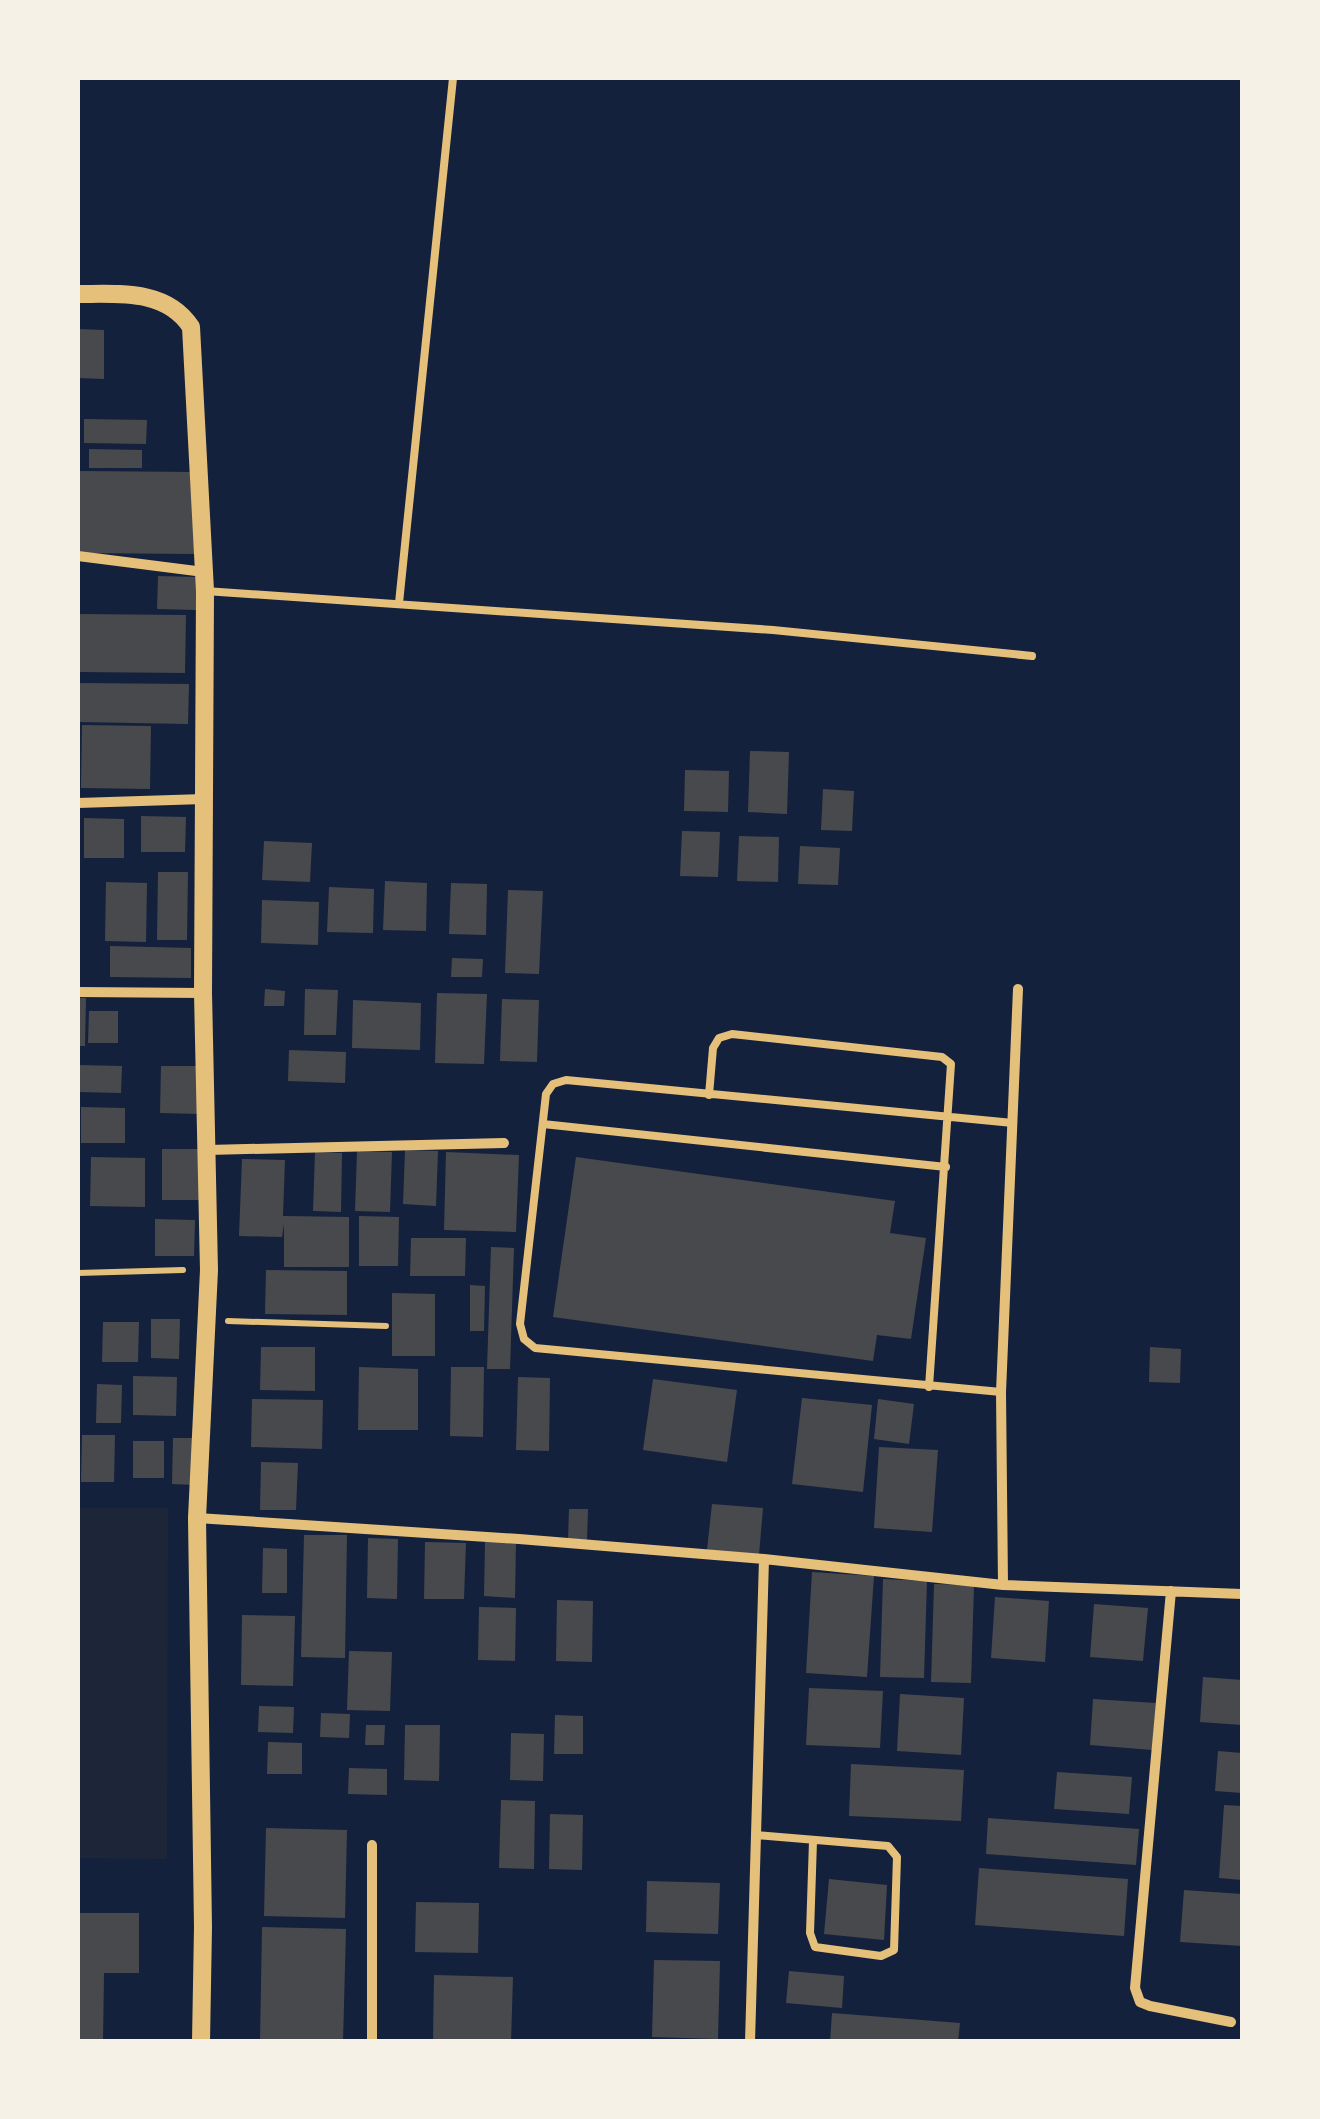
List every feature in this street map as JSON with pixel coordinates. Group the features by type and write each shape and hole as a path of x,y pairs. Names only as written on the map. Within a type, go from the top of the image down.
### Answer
{"street":[{"path":"78,294 138,295 165,302 180,310 191,327 205,582 203,993 209,1270 197,1518 201,2042"},
{"path":"78,556 205,582"},
{"path":"78,803 204,799"},
{"path":"1003,1585 1001,1392 1018,989"},
{"path":"78,992 203,993"},
{"path":"208,1150 504,1143"},
{"path":"197,1518 764,1559 1003,1585 1242,1594"},
{"path":"750,2042 764,1559"},
{"path":"1171,1591 1136,1988 1140,2002 1150,2006 1231,2022"},
{"path":"372,1845 372,2042"}],"lane":[{"path":"400,604 453,78"},
{"path":"205,582 400,604 774,630 1032,656"},
{"path":"709,1095 714,1048 719,1038 732,1034 942,1057 950,1064 929,1387"},
{"path":"1001,1392 535,1348 524,1340 520,1324 546,1094 554,1084 566,1080 1013,1123"},
{"path":"542,1124 946,1167"},
{"path":"756,1835 888,1846 894,1850 894,1950 882,1956 815,1947 810,1932 813,1841"}],"path":[{"path":"78,1273 209,1270"},
{"path":"207,1320 386,1326"}],"shaded area":[{"path":"78,1508 168,1508 167,1859 78,1858"}],"building":[{"path":"78,329 104,330 104,379 78,378"},
{"path":"84,419 147,420 146,444 84,443"},
{"path":"89,449 142,450 142,468 89,468"},
{"path":"78,471 196,472 195,554 78,553"},
{"path":"158,576 196,577 196,610 157,609"},
{"path":"78,614 186,615 185,673 78,672"},
{"path":"78,683 189,684 188,724 78,722"},
{"path":"82,725 151,726 150,789 81,788"},
{"path":"750,751 789,752 787,814 748,812"},
{"path":"685,770 729,771 728,812 684,811"},
{"path":"823,789 854,791 852,831 821,830"},
{"path":"141,816 186,817 185,852 141,852"},
{"path":"84,818 124,819 124,858 84,858"},
{"path":"682,831 720,832 718,877 680,876"},
{"path":"739,836 779,837 778,882 737,881"},
{"path":"264,841 312,843 310,882 262,880"},
{"path":"800,846 840,848 838,885 798,884"},
{"path":"158,872 188,872 187,940 157,940"},
{"path":"385,881 427,883 426,931 383,930"},
{"path":"106,882 147,883 146,942 105,941"},
{"path":"451,883 487,884 486,935 449,934"},
{"path":"329,887 374,889 373,933 327,932"},
{"path":"508,890 543,891 539,974 505,973"},
{"path":"262,900 319,902 318,945 261,943"},
{"path":"110,946 191,948 191,978 110,977"},
{"path":"452,958 483,959 482,977 451,977"},
{"path":"265,989 285,991 284,1006 264,1006"},
{"path":"305,989 338,990 336,1035 304,1035"},
{"path":"437,993 487,994 484,1064 435,1063"},
{"path":"78,998 86,998 85,1046 78,1046"},
{"path":"502,999 539,1000 537,1062 500,1061"},
{"path":"353,1000 421,1003 420,1050 352,1048"},
{"path":"89,1011 118,1011 118,1043 88,1043"},
{"path":"289,1050 346,1052 345,1083 288,1081"},
{"path":"78,1065 122,1066 121,1093 78,1092"},
{"path":"161,1066 201,1066 200,1114 160,1113"},
{"path":"81,1107 125,1108 125,1143 81,1143"},
{"path":"162,1149 201,1149 201,1200 162,1200"},
{"path":"405,1150 438,1151 436,1206 403,1204"},
{"path":"357,1151 392,1152 390,1212 355,1211"},
{"path":"315,1152 342,1153 341,1212 313,1211"},
{"path":"446,1152 519,1155 516,1232 444,1230"},
{"path":"91,1157 145,1158 145,1207 90,1206"},
{"path":"576,1157 895,1201 890,1233 926,1238 911,1339 877,1335 873,1361 553,1317"},
{"path":"242,1159 285,1160 283,1216 349,1217 349,1267 284,1267 284,1224 282,1237 239,1236"},
{"path":"359,1216 399,1217 398,1266 359,1266"},
{"path":"155,1219 195,1220 194,1256 155,1256"},
{"path":"411,1238 466,1238 465,1276 410,1276"},
{"path":"491,1247 514,1248 510,1369 487,1369"},
{"path":"266,1270 347,1271 347,1315 265,1314"},
{"path":"470,1285 485,1286 484,1331 470,1331"},
{"path":"392,1293 435,1294 435,1356 392,1356"},
{"path":"151,1319 180,1319 179,1359 151,1358"},
{"path":"103,1322 139,1322 138,1362 102,1362"},
{"path":"261,1347 315,1347 315,1391 260,1390"},
{"path":"1150,1347 1181,1349 1180,1383 1149,1382"},
{"path":"359,1367 418,1369 418,1430 358,1430"},
{"path":"451,1367 484,1367 483,1437 450,1436"},
{"path":"133,1376 177,1377 176,1416 133,1415"},
{"path":"518,1377 550,1378 549,1451 516,1450"},
{"path":"653,1379 737,1390 727,1462 643,1450"},
{"path":"97,1384 122,1385 121,1423 96,1423"},
{"path":"802,1398 872,1405 863,1492 792,1484"},
{"path":"252,1399 323,1400 322,1449 251,1447"},
{"path":"878,1399 914,1404 909,1444 874,1439"},
{"path":"82,1435 115,1435 114,1482 81,1482"},
{"path":"173,1438 195,1438 194,1485 172,1484"},
{"path":"133,1441 164,1441 164,1478 133,1478"},
{"path":"879,1447 938,1450 932,1532 874,1528"},
{"path":"261,1462 298,1463 296,1510 260,1510"},
{"path":"712,1504 763,1508 759,1555 707,1550"},
{"path":"569,1509 588,1509 587,1541 568,1540"},
{"path":"304,1535 347,1535 345,1658 301,1657"},
{"path":"368,1538 398,1539 397,1599 367,1598"},
{"path":"425,1542 466,1543 464,1599 424,1599"},
{"path":"485,1542 516,1542 515,1598 484,1596"},
{"path":"263,1548 287,1549 287,1593 262,1593"},
{"path":"812,1572 874,1576 867,1677 806,1673"},
{"path":"883,1579 927,1581 924,1678 880,1677"},
{"path":"934,1584 974,1585 971,1683 931,1682"},
{"path":"995,1597 1049,1601 1045,1662 991,1658"},
{"path":"557,1600 593,1601 592,1662 556,1661"},
{"path":"1094,1604 1148,1608 1143,1661 1090,1657"},
{"path":"479,1607 516,1608 515,1661 478,1660"},
{"path":"242,1615 295,1616 293,1686 241,1685"},
{"path":"349,1651 392,1652 390,1711 347,1710"},
{"path":"1203,1677 1242,1680 1242,1725 1200,1722"},
{"path":"809,1688 883,1691 880,1748 806,1745"},
{"path":"900,1694 964,1698 961,1755 897,1751"},
{"path":"1093,1699 1156,1703 1152,1750 1090,1745"},
{"path":"259,1706 294,1707 293,1733 258,1732"},
{"path":"321,1713 350,1714 349,1738 320,1737"},
{"path":"555,1715 583,1716 583,1754 554,1754"},
{"path":"366,1725 385,1725 384,1745 365,1745"},
{"path":"405,1725 440,1725 439,1781 404,1780"},
{"path":"511,1733 544,1734 543,1781 510,1780"},
{"path":"268,1742 302,1743 302,1774 267,1774"},
{"path":"1218,1751 1242,1753 1242,1793 1215,1791"},
{"path":"851,1764 964,1770 961,1821 849,1816"},
{"path":"349,1768 387,1769 387,1795 348,1794"},
{"path":"1057,1772 1132,1777 1129,1814 1054,1809"},
{"path":"501,1800 535,1801 534,1869 499,1868"},
{"path":"1224,1805 1242,1806 1242,1880 1219,1878"},
{"path":"550,1814 583,1815 582,1870 549,1869"},
{"path":"988,1818 1139,1829 1136,1865 986,1854"},
{"path":"266,1828 347,1830 345,1918 264,1916"},
{"path":"979,1868 1128,1879 1124,1936 975,1925"},
{"path":"829,1879 887,1885 884,1940 824,1934"},
{"path":"647,1881 720,1883 718,1934 646,1932"},
{"path":"1184,1890 1242,1894 1242,1946 1180,1942"},
{"path":"416,1902 479,1903 478,1953 415,1952"},
{"path":"78,1913 139,1913 139,1973 104,1973 103,2042 78,2042"},
{"path":"262,1927 346,1929 343,2042 260,2042"},
{"path":"654,1960 720,1961 718,2039 652,2037"},
{"path":"789,1971 844,1976 842,2008 786,2003"},
{"path":"434,1975 513,1977 511,2042 433,2042"},
{"path":"832,2013 960,2023 958,2042 830,2042"}]}
